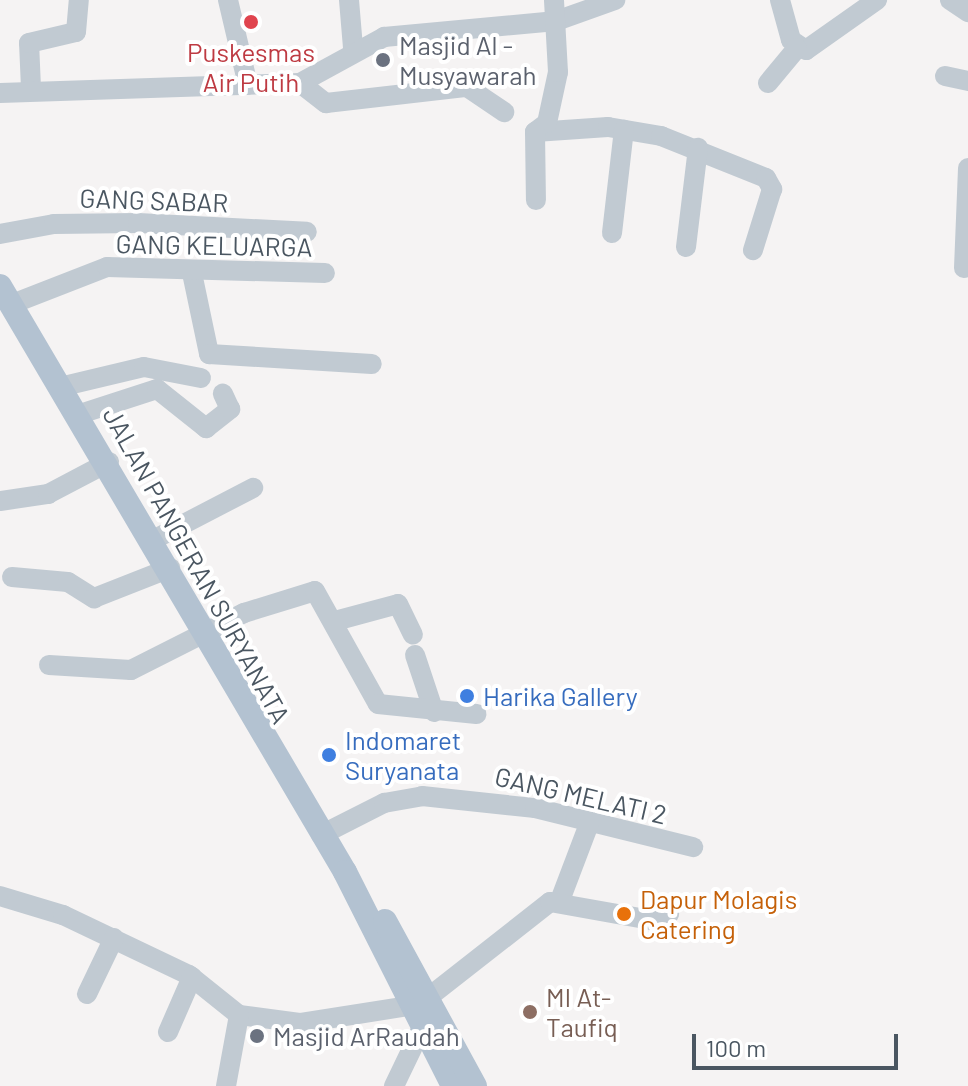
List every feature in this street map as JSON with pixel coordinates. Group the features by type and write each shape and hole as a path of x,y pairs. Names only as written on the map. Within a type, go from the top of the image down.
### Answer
{"main road":[{"name":"JALAN PANGERAN SURYANATA","path":"6,295 109,462 204,632 345,872 422,1014 453,1086"},
{"name":"JALAN PANGERAN SURYANATA","path":"422,1014 475,1086"}],"street":[{"path":"31,88 29,43 76,32 79,0"},
{"path":"228,0 248,85"},
{"path":"349,0 353,48"},
{"path":"535,132 547,123 558,72 554,0"},
{"path":"0,93 31,88 300,83 353,48 409,30 556,21 615,0"},
{"path":"780,0 797,48"},
{"path":"768,83 797,48 821,45 877,0"},
{"path":"950,0 968,12"},
{"path":"945,76 968,81"},
{"path":"300,83 326,103 467,87 504,112"},
{"path":"535,132 624,130 698,148 771,183 753,250"},
{"path":"612,233 624,130"},
{"path":"535,132 536,200"},
{"path":"686,247 698,148"},
{"path":"964,268 968,168"},
{"name":"GANG SABAR","path":"0,234 110,223 307,232"},
{"name":"GANG KELUARGA","path":"6,295 107,267 192,273 325,273"},
{"path":"192,273 209,354 372,364"},
{"path":"64,386 144,367 201,378"},
{"path":"80,414 157,389 206,428 230,409 223,394"},
{"path":"0,501 48,494 109,462"},
{"path":"153,540 253,488"},
{"path":"12,577 60,580 94,598 170,568"},
{"path":"49,665 131,670 204,632 308,591 321,593 378,704 476,714"},
{"path":"335,621 398,604 434,712"},
{"name":"GANG MELATI 2","path":"321,835 384,803 422,796 484,799 693,847"},
{"path":"559,903 589,824"},
{"path":"0,896 114,938 192,977 239,1015 301,1023 422,1014"},
{"path":"394,1086 422,1014 537,909 559,903 657,921 669,914"},
{"path":"87,994 114,938"},
{"path":"168,1032 192,977"},
{"path":"226,1086 239,1015"}],"place":[{"name":"Puskesmas Air Putih","path":"251,22"},
{"name":"Masjid Al - Musyawarah","path":"383,60"},
{"name":"Harika Gallery","path":"467,696"},
{"name":"Indomaret Suryanata","path":"329,755"},
{"name":"Dapur Molagis Catering","path":"624,914"},
{"name":"MI At- Taufiq","path":"530,1012"},
{"name":"Masjid ArRaudah","path":"257,1036"}]}
